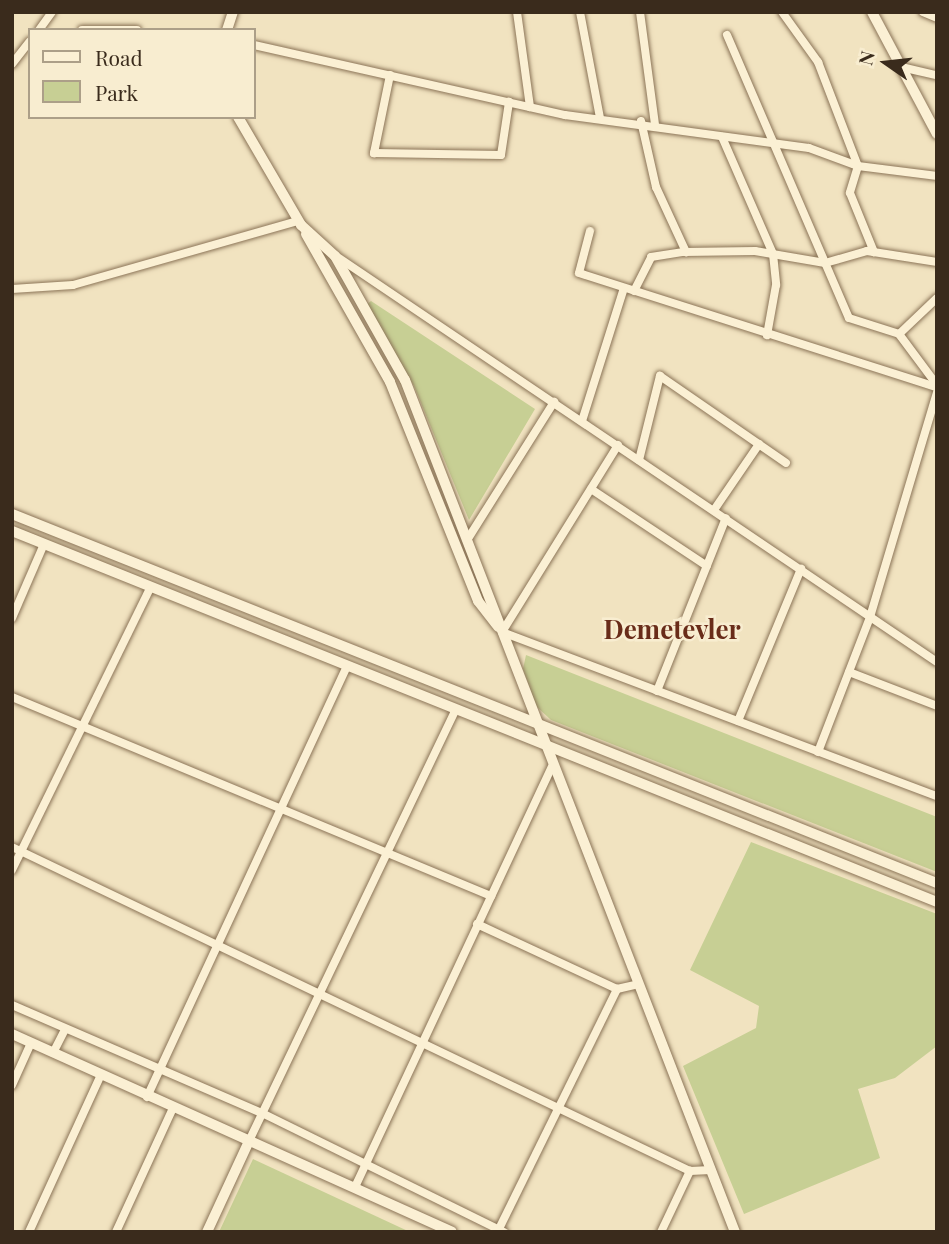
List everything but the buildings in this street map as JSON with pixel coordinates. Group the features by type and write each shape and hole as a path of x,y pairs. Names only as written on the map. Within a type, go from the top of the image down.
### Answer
{"street":[{"path":"40,28 52,12"},
{"path":"517,12 530,107"},
{"path":"580,12 600,118"},
{"path":"640,12 655,124"},
{"path":"782,12 818,62 858,166 850,193 874,252"},
{"path":"872,12 937,134"},
{"path":"923,12 937,18"},
{"path":"727,35 849,318 899,334 937,388"},
{"path":"12,64 28,45"},
{"path":"256,46 530,107 600,118 641,121 773,143 858,166 937,176"},
{"path":"901,67 937,75"},
{"path":"390,75 374,153 501,155 509,102"},
{"path":"239,119 390,382 478,601 502,632 937,796"},
{"path":"641,121 656,187 686,252"},
{"path":"722,136 773,254 776,285 767,335"},
{"path":"299,223 335,256 937,662"},
{"path":"12,289 73,285 299,223"},
{"path":"590,231 579,273 937,388"},
{"path":"634,290 651,257 686,252 773,254 825,263 874,252 937,262"},
{"path":"335,256 405,380 469,537 534,720 735,1232"},
{"path":"582,421 624,288"},
{"path":"899,334 935,304"},
{"path":"639,460 660,376 786,463"},
{"path":"818,752 870,617 937,388"},
{"path":"469,537 554,402"},
{"path":"714,510 759,444"},
{"path":"502,632 618,446"},
{"path":"591,489 707,566"},
{"path":"12,514 447,692 534,720 937,883"},
{"path":"657,691 726,518"},
{"path":"12,531 546,750 937,902"},
{"path":"12,618 44,544"},
{"path":"738,721 801,569"},
{"path":"12,870 150,588"},
{"path":"147,1097 283,810 346,668"},
{"path":"849,672 937,706"},
{"path":"12,697 491,896"},
{"path":"207,1232 454,713"},
{"path":"355,1187 552,767"},
{"path":"12,847 220,942 690,1171 710,1170"},
{"path":"477,924 617,989 638,984"},
{"path":"12,1005 65,1029 162,1066 500,1231 617,989"},
{"path":"53,1053 65,1029"},
{"path":"12,1034 147,1097 355,1187 447,1231"},
{"path":"12,1085 31,1043"},
{"path":"29,1232 102,1075"},
{"path":"116,1232 173,1108"},
{"path":"662,1232 690,1171"}],"green space":[{"path":"371,301 535,409 469,520 414,386 366,305"},
{"path":"526,655 937,817 937,872 551,720 536,706 523,669"},
{"path":"751,842 937,914 937,1046 895,1078 858,1089 880,1158 744,1214 683,1066 756,1028 759,1006 690,970"},
{"path":"253,1159 410,1232 219,1232"}],"district":[{"name":"Demetevler","path":"672,629"}]}
